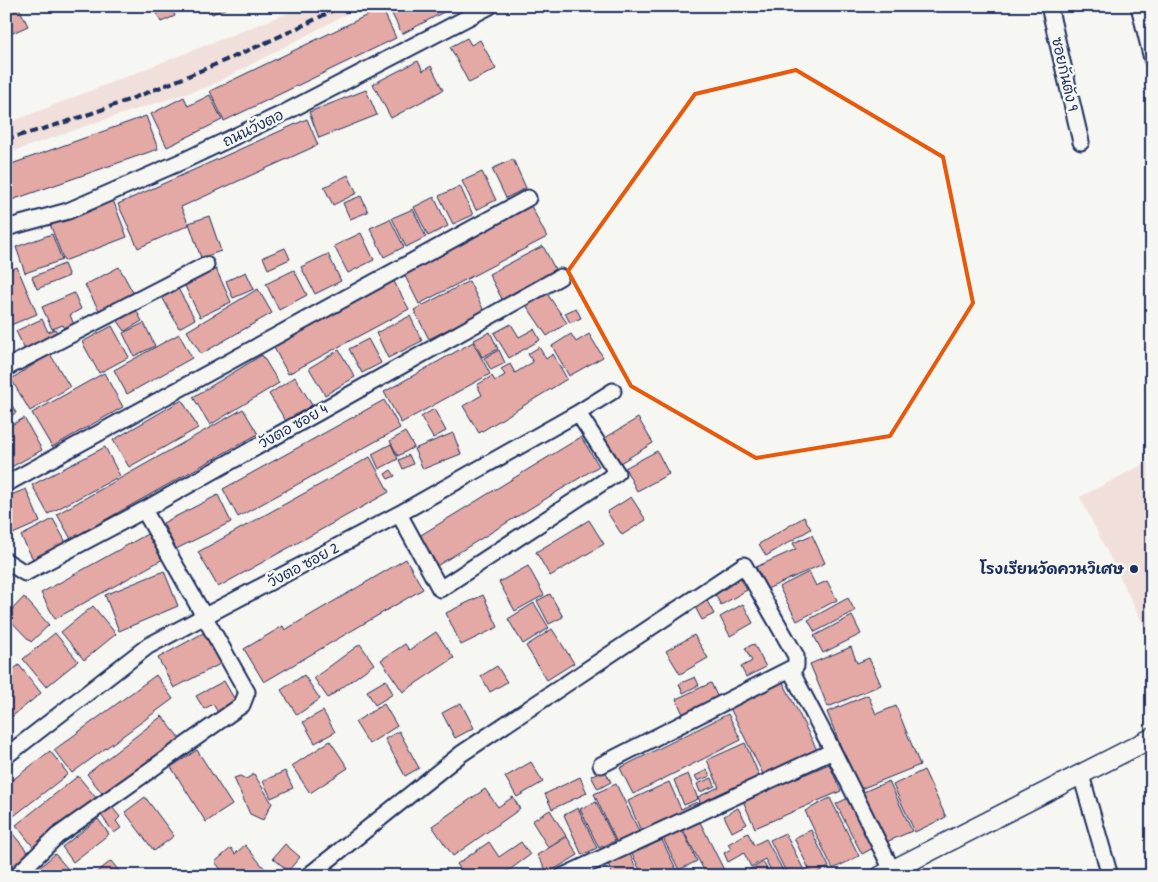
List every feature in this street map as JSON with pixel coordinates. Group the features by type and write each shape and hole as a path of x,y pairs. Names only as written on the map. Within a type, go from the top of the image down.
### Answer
{"street":[{"name":"ถนนวังตอ","path":"6,228 68,211 185,160 286,112 490,6"},
{"name":"ซอยกันตัง 9","path":"1049,6 1082,142"},
{"path":"1139,6 1152,59"},
{"path":"6,484 528,198"},
{"path":"6,368 206,265"},
{"name":"วังตอ ซอย 4","path":"6,561 24,573 144,510 560,277"},
{"name":"วังตอ ซอย 2","path":"6,756 148,646 399,514 578,413 613,391"},
{"path":"399,514 440,589 617,473 578,413"},
{"path":"16,876 57,836 242,705 248,692 144,510"},
{"path":"308,876 461,754 744,565 796,656 796,666 601,765"},
{"path":"790,669 833,751 886,873 1081,776 1152,738"},
{"path":"563,876 833,751"},
{"path":"1081,776 1110,876"}],"highlighted area":[{"path":"796,70 943,157 973,303 890,436 756,458 631,386 568,271 695,94"}],"shaded area":[{"path":"306,6 362,6 210,86 103,120 6,154 6,124"},
{"name":"โรงเรียนวัดควนวิเศษ","path":"1152,460 1152,642 1080,497"}],"building":[{"path":"18,6 28,26 6,36 6,7"},
{"path":"162,6 171,6 175,16 161,22 155,9"},
{"path":"209,6 227,6 227,8 212,14"},
{"path":"388,6 455,6 402,34"},
{"path":"382,8 396,38 224,121 210,91"},
{"path":"467,38 471,45 480,40 496,69 469,83 450,47"},
{"path":"418,61 423,71 431,66 443,90 391,118 373,84"},
{"path":"366,90 377,115 319,138 309,112"},
{"path":"210,95 222,120 167,147 151,114 184,97 188,106"},
{"path":"146,116 158,149 6,202 6,166"},
{"path":"307,119 318,145 181,207 189,225 138,248 118,204"},
{"path":"513,159 526,188 506,198 492,169"},
{"path":"482,172 496,200 476,210 462,181"},
{"path":"348,175 357,193 333,205 324,187"},
{"path":"460,186 473,215 453,224 439,196"},
{"path":"361,196 368,212 350,219 343,203"},
{"path":"434,197 448,226 428,236 414,207"},
{"path":"113,200 127,237 64,261 50,224"},
{"path":"531,206 547,237 419,304 403,272"},
{"path":"413,209 426,237 406,247 392,218"},
{"path":"209,216 221,251 201,258 189,223"},
{"path":"390,219 404,247 384,257 370,228"},
{"path":"361,233 374,260 348,273 334,246"},
{"path":"52,234 62,260 25,273 16,247"},
{"path":"543,246 557,273 503,301 489,274"},
{"path":"285,248 290,259 268,269 263,257"},
{"path":"328,254 341,281 315,294 301,267"},
{"path":"64,264 69,276 37,289 32,277"},
{"path":"17,267 37,314 6,327 6,272"},
{"path":"119,267 135,296 101,314 85,285"},
{"path":"216,269 231,302 200,317 184,284"},
{"path":"294,270 307,295 279,310 266,284"},
{"path":"246,272 254,289 233,298 226,281"},
{"path":"392,278 409,309 288,374 272,344"},
{"path":"469,281 484,311 429,339 414,310"},
{"path":"177,287 195,319 179,328 161,295"},
{"path":"258,289 272,313 201,354 187,331"},
{"path":"546,292 567,323 547,336 526,305"},
{"path":"74,293 81,309 70,315 75,327 66,331 63,325 52,329 42,307"},
{"path":"576,308 581,318 570,323 565,313"},
{"path":"136,310 142,321 125,331 118,321"},
{"path":"410,316 422,341 388,358 376,333"},
{"path":"42,319 48,332 55,329 59,336 26,352 16,331"},
{"path":"144,323 155,346 134,356 123,333"},
{"path":"511,324 519,337 534,329 540,340 509,358 494,333"},
{"path":"112,326 129,357 99,373 82,342"},
{"path":"490,332 498,349 482,357 474,340"},
{"path":"179,334 192,358 127,394 114,370"},
{"path":"571,334 576,342 589,334 603,357 569,376 552,346"},
{"path":"368,339 381,363 362,373 349,349"},
{"path":"473,342 490,374 401,423 384,392"},
{"path":"539,347 546,359 553,354 567,379 479,433 463,406 482,395 477,385 492,376 495,381 505,375 501,369 510,364 515,373 533,362 528,354"},
{"path":"339,350 355,377 325,395 309,368"},
{"path":"499,350 505,363 491,370 484,358"},
{"path":"50,354 70,387 30,411 11,379"},
{"path":"262,355 279,383 210,425 193,397"},
{"path":"104,373 123,407 52,447 32,413"},
{"path":"295,377 312,405 286,421 269,394"},
{"path":"6,394 16,413 6,418"},
{"path":"182,400 198,428 129,467 113,440"},
{"path":"384,400 400,428 238,517 223,489"},
{"path":"243,409 258,434 71,539 57,514"},
{"path":"434,409 446,431 433,438 421,417"},
{"path":"24,418 42,450 6,470 6,428"},
{"path":"638,418 653,443 620,463 605,438"},
{"path":"405,432 414,447 398,456 390,441"},
{"path":"453,433 461,454 423,469 414,449"},
{"path":"581,437 599,466 435,567 416,538"},
{"path":"391,444 398,459 379,469 372,454"},
{"path":"105,447 120,476 48,514 32,485"},
{"path":"657,451 669,474 637,491 625,468"},
{"path":"409,455 413,464 403,469 399,460"},
{"path":"370,457 389,492 218,587 198,552"},
{"path":"391,470 395,476 388,479 385,474"},
{"path":"26,489 40,522 6,537 6,497"},
{"path":"218,495 231,522 176,549 163,523"},
{"path":"631,497 646,520 622,535 607,512"},
{"path":"804,517 811,529 766,556 759,544"},
{"path":"53,519 67,544 34,561 21,536"},
{"path":"589,520 604,544 550,576 536,552"},
{"path":"151,532 165,558 55,619 41,593"},
{"path":"812,535 825,563 767,589 756,567 796,549 793,543"},
{"path":"406,559 423,589 264,682 244,649 283,626 285,630"},
{"path":"528,566 544,595 515,611 499,582"},
{"path":"164,571 178,606 119,631 105,595"},
{"path":"809,572 816,586 827,581 837,600 797,621 779,587"},
{"path":"739,576 747,590 721,605 713,591"},
{"path":"550,594 563,617 549,624 537,601"},
{"path":"483,595 498,627 461,645 446,613"},
{"path":"24,597 49,625 31,642 6,616"},
{"path":"848,598 855,611 815,632 808,620"},
{"path":"706,599 714,614 702,620 694,605"},
{"path":"534,603 549,628 523,644 508,619"},
{"path":"743,604 753,623 730,636 720,617"},
{"path":"93,606 116,634 84,660 61,632"},
{"path":"852,616 861,634 823,653 814,636"},
{"path":"552,629 574,663 547,680 526,646"},
{"path":"205,632 222,663 174,688 158,658"},
{"path":"436,632 454,658 403,692 381,660 405,644 409,650"},
{"path":"55,633 78,661 46,687 23,659"},
{"path":"694,635 708,658 680,674 666,651"},
{"path":"360,644 374,664 328,698 314,678"},
{"path":"754,644 766,667 746,677 741,667 752,661 745,648"},
{"path":"851,647 857,663 869,658 881,685 828,707 810,664"},
{"path":"19,665 41,693 9,719 6,716 6,675"},
{"path":"497,666 507,682 490,692 481,676"},
{"path":"156,675 173,699 72,773 54,750"},
{"path":"304,675 320,699 297,715 281,690"},
{"path":"695,677 699,685 683,693 679,684"},
{"path":"781,678 818,752 765,778 728,704"},
{"path":"386,680 393,694 375,705 367,691"},
{"path":"224,681 238,705 220,716 213,704 204,709 196,696"},
{"path":"711,683 718,698 683,714 676,699"},
{"path":"868,695 876,714 896,706 920,765 858,790 827,712"},
{"path":"461,703 474,728 455,738 442,713"},
{"path":"384,704 397,726 369,744 355,722"},
{"path":"323,711 335,732 315,743 303,722"},
{"path":"728,714 741,740 633,794 620,768"},
{"path":"162,716 180,739 105,797 87,774"},
{"path":"399,731 419,768 405,776 385,739"},
{"path":"330,741 348,768 310,793 292,766"},
{"path":"745,743 762,782 703,809 698,797 719,787 707,760"},
{"path":"197,750 232,805 206,822 171,767"},
{"path":"50,751 68,774 6,822 6,785"},
{"path":"531,762 543,782 517,797 505,777"},
{"path":"829,764 841,791 755,828 743,801"},
{"path":"604,769 611,782 598,789 591,776"},
{"path":"707,770 710,776 698,781 695,776"},
{"path":"924,770 946,817 915,832 893,785"},
{"path":"285,771 293,788 271,798 263,781"},
{"path":"254,774 272,803 263,820 250,814 234,778 240,776 246,779"},
{"path":"688,774 698,799 684,805 674,780"},
{"path":"78,776 97,799 35,849 16,825"},
{"path":"580,777 587,793 552,809 545,794"},
{"path":"712,778 715,786 700,792 697,784"},
{"path":"889,781 912,831 884,843 861,793"},
{"path":"669,782 681,809 697,802 702,811 644,838 628,801"},
{"path":"616,784 640,833 617,843 594,794"},
{"path":"485,789 498,807 513,797 520,809 453,856 432,826"},
{"path":"852,796 877,846 862,854 836,804"},
{"path":"145,797 174,836 154,851 125,812"},
{"path":"830,798 859,856 833,869 805,811"},
{"path":"596,802 615,841 599,848 580,809"},
{"path":"112,807 120,817 116,821 121,828 114,833 101,815"},
{"path":"578,808 597,848 582,855 564,815"},
{"path":"738,808 747,824 732,832 724,816"},
{"path":"550,810 566,836 548,847 532,821"},
{"path":"98,819 109,834 73,862 62,847"},
{"path":"700,822 727,876 707,876 683,830"},
{"path":"8,828 31,856 6,876 6,829"},
{"path":"682,829 697,861 679,870 663,838"},
{"path":"811,830 829,867 812,875 794,838"},
{"path":"748,833 754,845 766,839 786,876 774,876 765,859 751,867 744,853 728,862 724,853 731,849 728,844"},
{"path":"785,833 807,876 788,876 770,840"},
{"path":"567,837 578,855 548,873 537,855"},
{"path":"662,840 678,873 671,876 643,876 632,854"},
{"path":"489,842 499,857 521,842 530,855 501,876 465,876 457,864"},
{"path":"285,844 300,857 288,871 273,858"},
{"path":"245,845 271,876 226,876 215,862 231,848 235,854"},
{"path":"55,854 74,876 30,876"},
{"path":"630,854 639,876 613,876 608,864"},
{"path":"111,861 123,876 92,876"},
{"path":"763,862 771,876 739,876"},
{"path":"332,867 337,876 323,876 321,873"}],"railway":[{"path":"6,139 86,115 163,86 262,44 341,6"}],"place":[{"name":"โรงเรียนวัดควนวิเศษ","path":"1134,569"}]}
